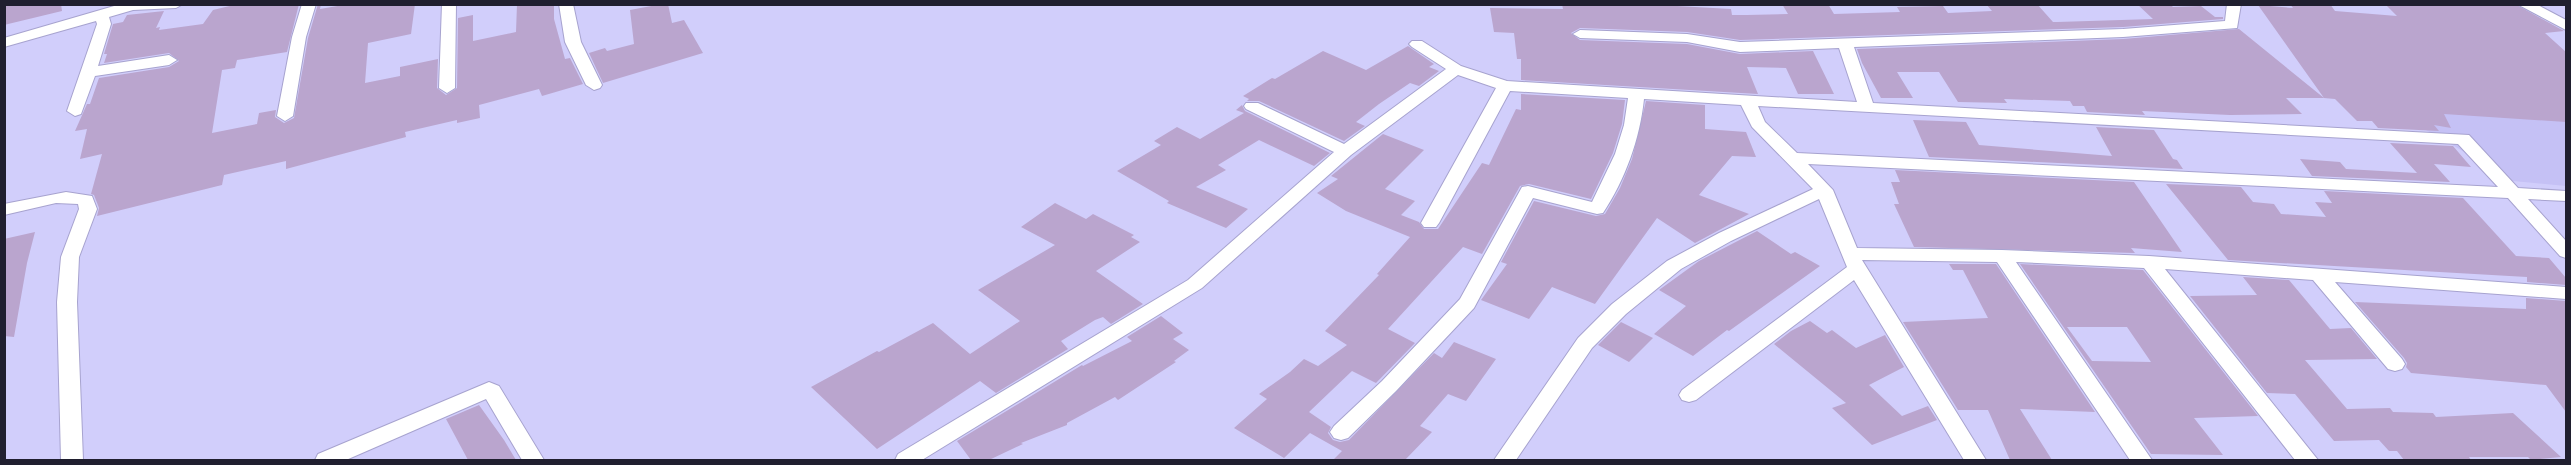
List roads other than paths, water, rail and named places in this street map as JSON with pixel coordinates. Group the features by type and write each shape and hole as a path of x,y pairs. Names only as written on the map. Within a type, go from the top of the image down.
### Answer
{"street":[{"path":"4,53 102,19 133,5 176,4"},
{"path":"285,117 300,37 309,4"},
{"path":"447,88 449,4"},
{"path":"566,4 573,42 594,85"},
{"path":"1580,34 1687,39 1740,47 1846,45 2122,33 2232,25 2234,4"},
{"path":"2524,4 2566,26"},
{"path":"4,43 102,19"},
{"path":"75,111 102,19"},
{"path":"1417,44 1456,69 1505,86 2463,139 2566,252"},
{"path":"1846,45 1866,106"},
{"path":"88,72 169,60"},
{"path":"906,460 1195,284 1345,151 1456,69"},
{"path":"1430,222 1505,86"},
{"path":"1341,432 1389,386 1467,303 1528,191 1598,210 1616,175 1635,121 1637,93"},
{"path":"1747,101 1758,124 1824,190 1855,261 1975,460"},
{"path":"1252,106 1345,151"},
{"path":"1790,158 2566,196"},
{"path":"1505,460 1585,343 1619,309 1674,265 1725,237 1824,190"},
{"path":"4,210 50,199 79,198 86,200 88,209 70,257 68,291 72,460"},
{"path":"2002,256 2102,406 2141,460"},
{"path":"1689,395 1855,261 2002,256 2149,262 2566,293"},
{"path":"2149,262 2307,460"},
{"path":"2320,276 2395,364"},
{"path":"326,460 489,389 533,460"}]}
